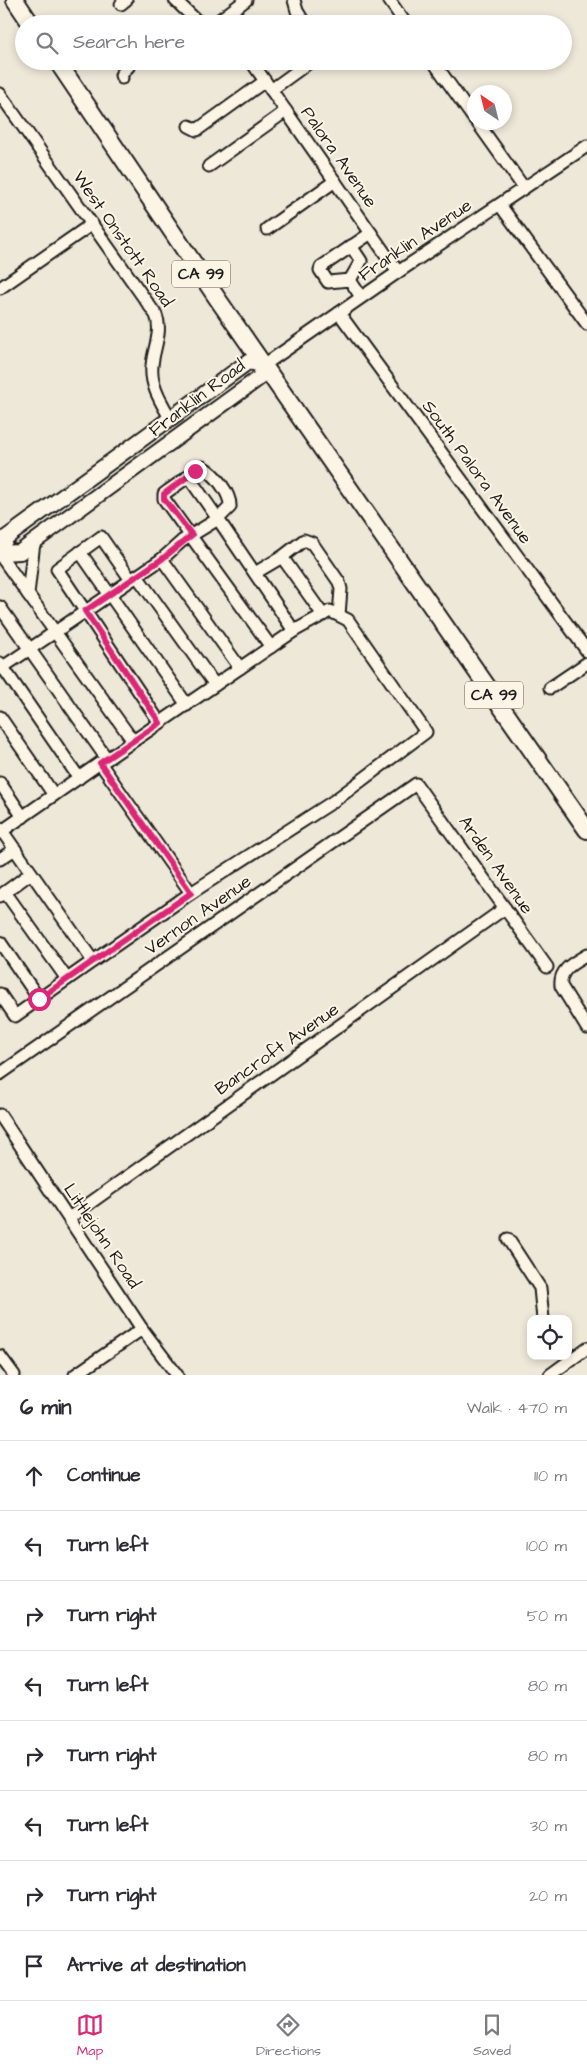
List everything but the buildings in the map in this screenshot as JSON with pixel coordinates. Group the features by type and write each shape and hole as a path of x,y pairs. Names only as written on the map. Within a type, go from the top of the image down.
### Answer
{"highway":[{"path":"15,0 25,15"},
{"name":"CA 99","path":"62,70 264,366 587,830"}],"main road":[{"name":"Franklin Road","path":"248,362 264,366 259,378 20,552 0,552 7,537 248,362"}],"street":[{"path":"226,15 246,0"},
{"path":"294,0 300,15"},
{"path":"389,0 400,15"},
{"path":"182,2 191,15"},
{"path":"122,78 121,75 125,70"},
{"name":"Palora Avenue","path":"257,70 398,272"},
{"path":"189,126 197,130 296,70"},
{"path":"439,70 467,109"},
{"name":"West Onstott Road","path":"0,94 149,304 159,323 152,367 153,379 159,399 170,418"},
{"path":"209,166 286,111"},
{"path":"483,130 524,188"},
{"name":"Franklin Avenue","path":"264,366 361,297 587,146"},
{"path":"268,229 335,181"},
{"path":"500,205 587,324"},
{"path":"0,288 92,224"},
{"path":"350,280 328,282 320,270 321,267 371,233"},
{"path":"350,280 361,261 351,246"},
{"path":"350,280 361,297"},
{"name":"South Palora Avenue","path":"339,313 587,651"},
{"path":"79,778 1,666 55,632 162,559 192,535 218,519 230,507 230,500 209,470 202,467 164,494 164,499 192,535 271,647"},
{"path":"188,476 294,631"},
{"path":"160,723 57,569 101,537 215,686"},
{"path":"255,573 282,557 304,540 312,543 339,582 341,589 339,615"},
{"path":"28,594 34,542"},
{"path":"0,552 133,741"},
{"path":"80,552 187,704"},
{"path":"282,557 323,615"},
{"path":"162,559 240,668"},
{"path":"0,608 191,893"},
{"path":"0,994 15,1016 191,893 334,801 426,732 348,620 330,610 294,631 54,796 1,830 93,961"},
{"path":"550,688 587,663"},
{"path":"0,716 54,796"},
{"path":"0,783 23,817"},
{"name":"Arden Avenue","path":"416,784 547,967"},
{"name":"Vernon Avenue","path":"0,1074 416,784"},
{"path":"0,859 15,849"},
{"path":"31,873 3,894 67,979"},
{"name":"Bancroft Avenue","path":"69,1218 505,908"},
{"path":"0,942 39,999"},
{"path":"587,955 565,970 560,979 561,986 587,1028"},
{"name":"Littlejohn Road","path":"0,1115 142,1329 177,1375"},
{"path":"508,1239 540,1288 543,1315"},
{"path":"75,1375 142,1329"},
{"path":"550,1375 559,1361 587,1348"},
{"path":"0,1356 14,1375"}],"route":[{"path":"39,999 191,893 100,763 160,723 85,611 162,559 182,541 192,535 164,499 164,494 195,471"}]}
